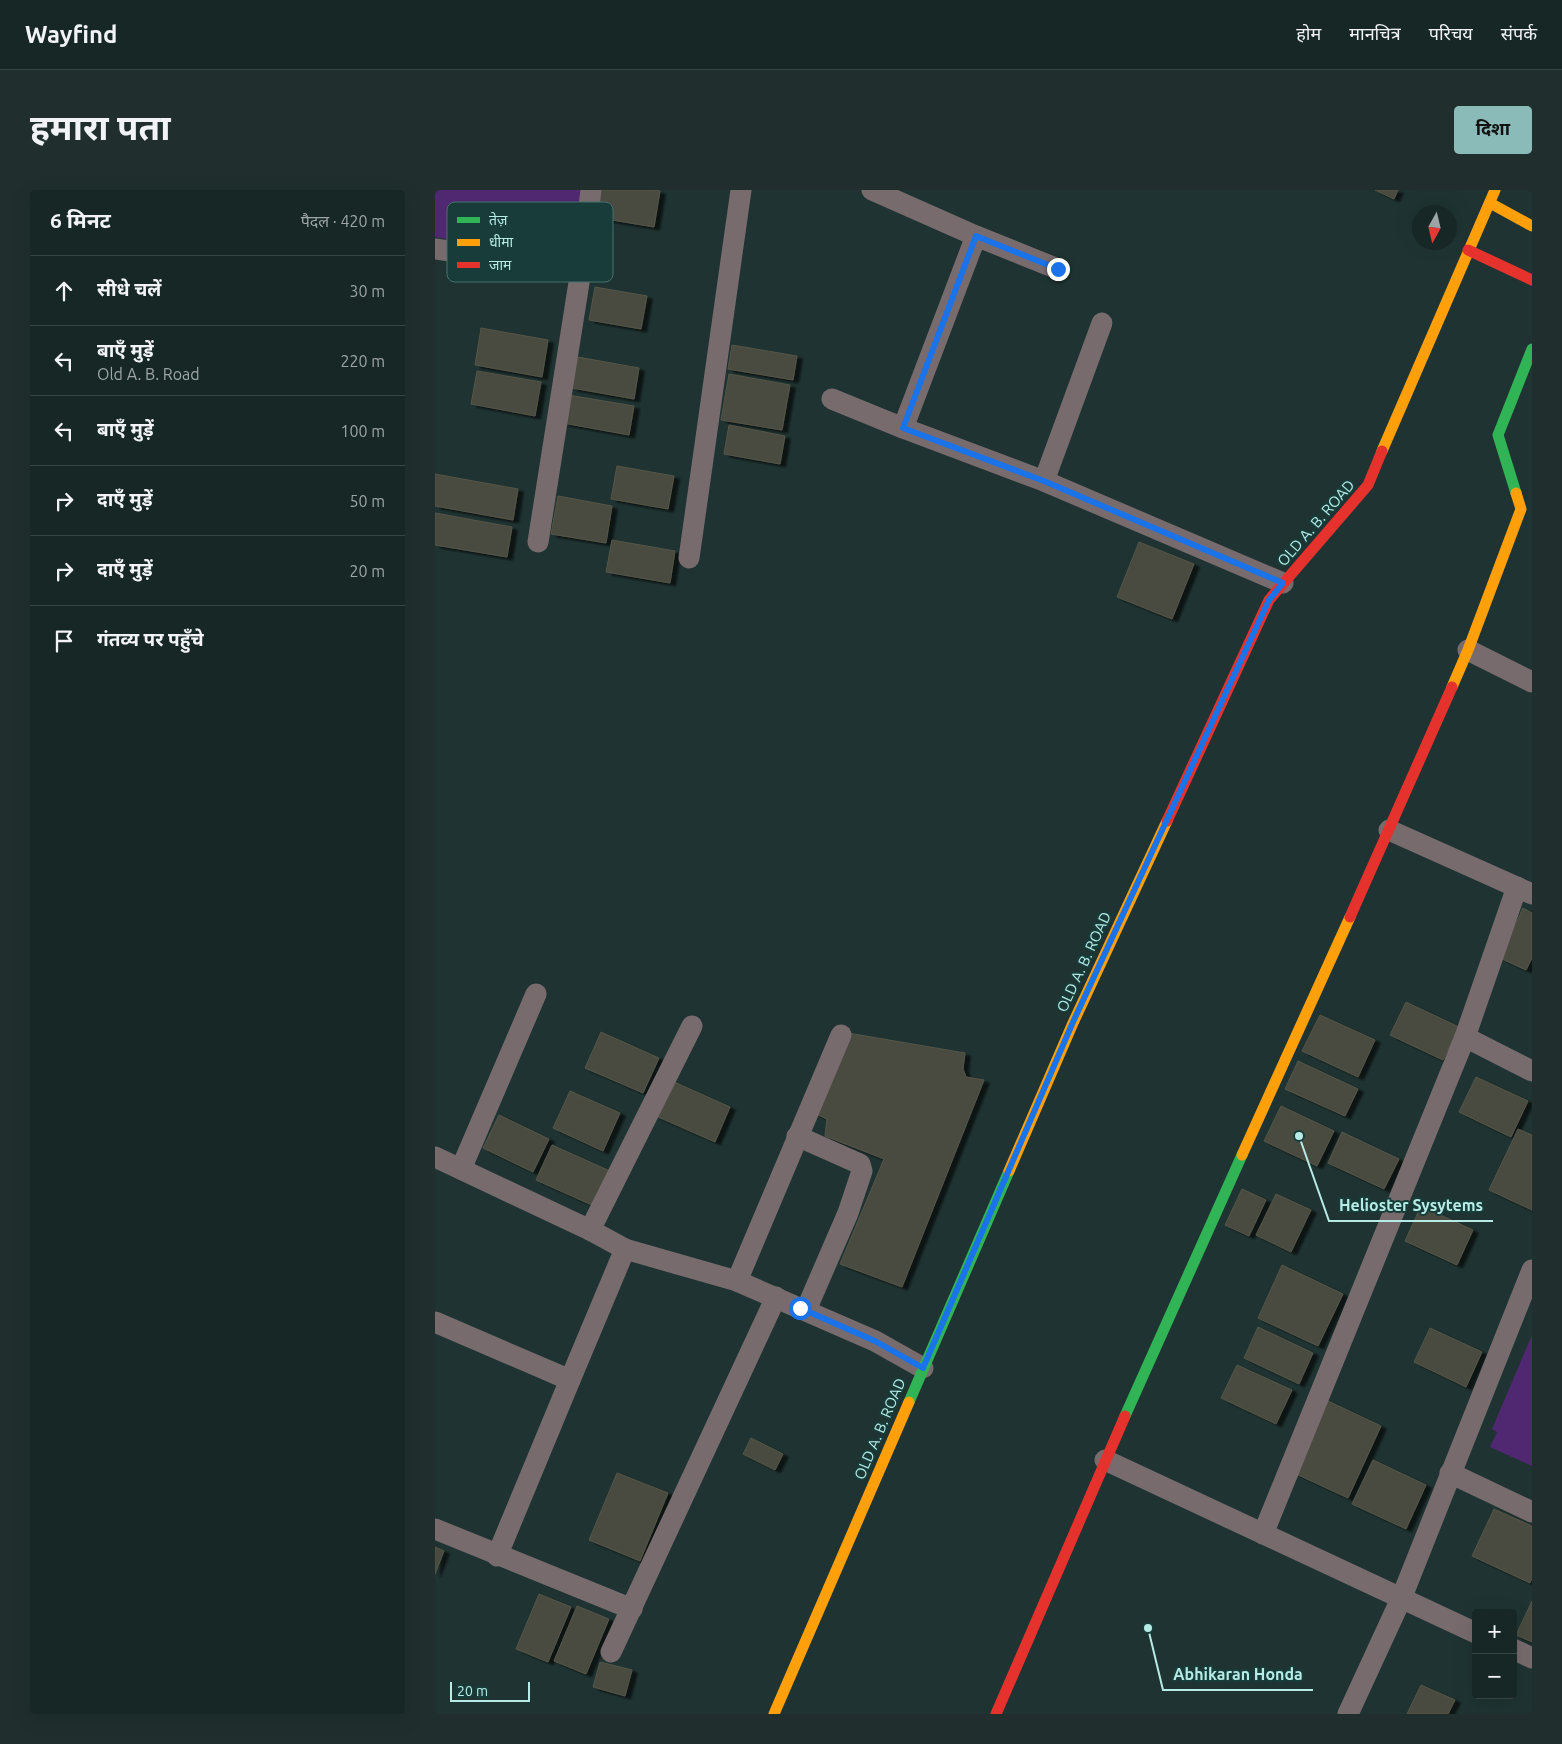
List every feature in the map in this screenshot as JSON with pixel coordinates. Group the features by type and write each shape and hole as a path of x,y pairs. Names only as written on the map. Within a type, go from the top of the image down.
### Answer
{"main road":[{"path":"1495,190 1490,203 1532,226"},
{"name":"OLD A. B. ROAD","path":"774,1714 1073,1022 1269,600 1369,485 1490,203"},
{"path":"1469,250 1532,280"},
{"path":"996,1714 1105,1460 1389,830 1468,650 1521,509 1498,435 1532,349"}],"street":[{"path":"689,558 741,190"},
{"path":"881,192 976,236 1058,269"},
{"path":"903,428 976,236"},
{"path":"538,542 579,282"},
{"path":"1044,481 1102,323"},
{"path":"832,399 1044,481 1283,583"},
{"path":"1468,650 1532,682"},
{"path":"1263,1534 1524,891 1389,830"},
{"path":"461,1168 536,994"},
{"path":"590,1230 692,1026"},
{"path":"737,1281 841,1035"},
{"path":"1465,1037 1532,1071"},
{"path":"797,1136 860,1164 861,1171 848,1212 806,1310"},
{"path":"435,1157 590,1230 625,1249 737,1281 875,1341 923,1368"},
{"path":"497,1556 625,1249"},
{"path":"1348,1714 1401,1599 1532,1270"},
{"path":"611,1652 776,1298"},
{"path":"435,1322 570,1380"},
{"path":"1105,1460 1401,1599 1472,1630"},
{"path":"1450,1473 1532,1512"},
{"path":"435,1529 497,1556 632,1609"},
{"path":"1517,1651 1532,1658"}],"shaded area":[{"path":"435,190 584,190 582,202 447,202 447,239 435,237"},
{"path":"1532,1335 1532,1466 1490,1447 1497,1432 1492,1429"}],"building":[{"path":"599,190 660,191 654,227 613,220 613,202 597,202"},
{"path":"1375,190 1398,190 1394,199"},
{"path":"595,287 647,296 641,329 589,320"},
{"path":"481,328 548,340 542,377 475,365"},
{"path":"732,345 797,356 793,380 728,369"},
{"path":"578,357 639,368 634,399 572,388"},
{"path":"477,371 541,382 535,416 471,404"},
{"path":"729,374 790,385 782,430 721,420"},
{"path":"568,395 634,406 629,435 563,423"},
{"path":"729,425 785,436 780,464 724,454"},
{"path":"617,466 674,476 668,509 611,499"},
{"path":"435,474 518,489 513,520 435,506"},
{"path":"558,496 612,506 606,543 551,534"},
{"path":"435,513 512,527 507,557 435,545"},
{"path":"612,540 675,551 670,583 606,572"},
{"path":"1139,542 1194,564 1172,619 1117,597"},
{"path":"1523,908 1532,913 1532,958 1526,970 1500,958"},
{"path":"1406,1002 1459,1027 1443,1060 1390,1035"},
{"path":"1320,1015 1375,1040 1358,1077 1302,1051"},
{"path":"601,1032 659,1058 643,1093 585,1068"},
{"path":"848,1033 965,1053 963,1069 966,1077 984,1080 902,1287 840,1264 884,1159 825,1136 827,1119 814,1113"},
{"path":"1298,1061 1358,1089 1345,1116 1285,1089"},
{"path":"1476,1077 1528,1101 1511,1137 1459,1112"},
{"path":"672,1081 730,1107 715,1142 656,1116"},
{"path":"570,1091 620,1113 603,1151 553,1128"},
{"path":"1281,1106 1334,1131 1317,1166 1264,1141"},
{"path":"499,1115 549,1139 533,1172 483,1148"},
{"path":"1518,1129 1532,1135 1532,1210 1489,1190"},
{"path":"1342,1132 1399,1159 1384,1189 1328,1163"},
{"path":"552,1145 610,1171 594,1206 536,1180"},
{"path":"1242,1189 1266,1200 1249,1236 1225,1225"},
{"path":"1276,1194 1311,1210 1291,1252 1256,1235"},
{"path":"1421,1206 1473,1230 1457,1265 1405,1241"},
{"path":"1282,1265 1343,1294 1318,1346 1258,1318"},
{"path":"1258,1327 1313,1353 1299,1384 1244,1358"},
{"path":"1430,1328 1482,1352 1466,1387 1414,1362"},
{"path":"1237,1365 1292,1390 1276,1424 1221,1398"},
{"path":"1328,1401 1381,1426 1348,1498 1294,1473"},
{"path":"751,1438 783,1454 775,1470 743,1454"},
{"path":"1373,1460 1426,1485 1406,1529 1352,1504"},
{"path":"617,1473 668,1493 640,1561 589,1540"},
{"path":"1494,1509 1532,1526 1532,1578 1530,1583 1472,1556"},
{"path":"435,1547 444,1551 435,1574"},
{"path":"539,1594 571,1607 548,1662 516,1649"},
{"path":"1532,1601 1532,1642 1517,1635"},
{"path":"577,1606 609,1619 586,1674 554,1661"},
{"path":"600,1662 632,1670 625,1696 593,1687"},
{"path":"1421,1685 1455,1700 1448,1714 1407,1714"}],"traffic: fast":[{"path":"1516,493 1498,435 1532,349"},
{"path":"1125,1416 1242,1155"},
{"path":"909,1402 1009,1171"}],"traffic: slow":[{"path":"1382,451 1495,190"},
{"path":"1490,203 1532,226"},
{"path":"1452,687 1468,650 1521,509 1516,493"},
{"path":"1009,1171 1073,1023 1167,821"},
{"path":"1242,1155 1350,917"},
{"path":"774,1714 909,1402"}],"traffic: jam":[{"path":"1468,250 1532,280"},
{"path":"1167,821 1269,600 1368,485 1382,451"},
{"path":"1350,917 1452,687"},
{"path":"996,1714 1125,1416"}],"place":[{"name":"Helioster Sysytems","path":"1299,1136"},
{"name":"Abhikaran Honda","path":"1148,1628"}],"route":[{"path":"800,1308 875,1341 923,1368 1073,1022 1269,600 1283,583 1044,481 903,428 976,236 1058,269"}]}
